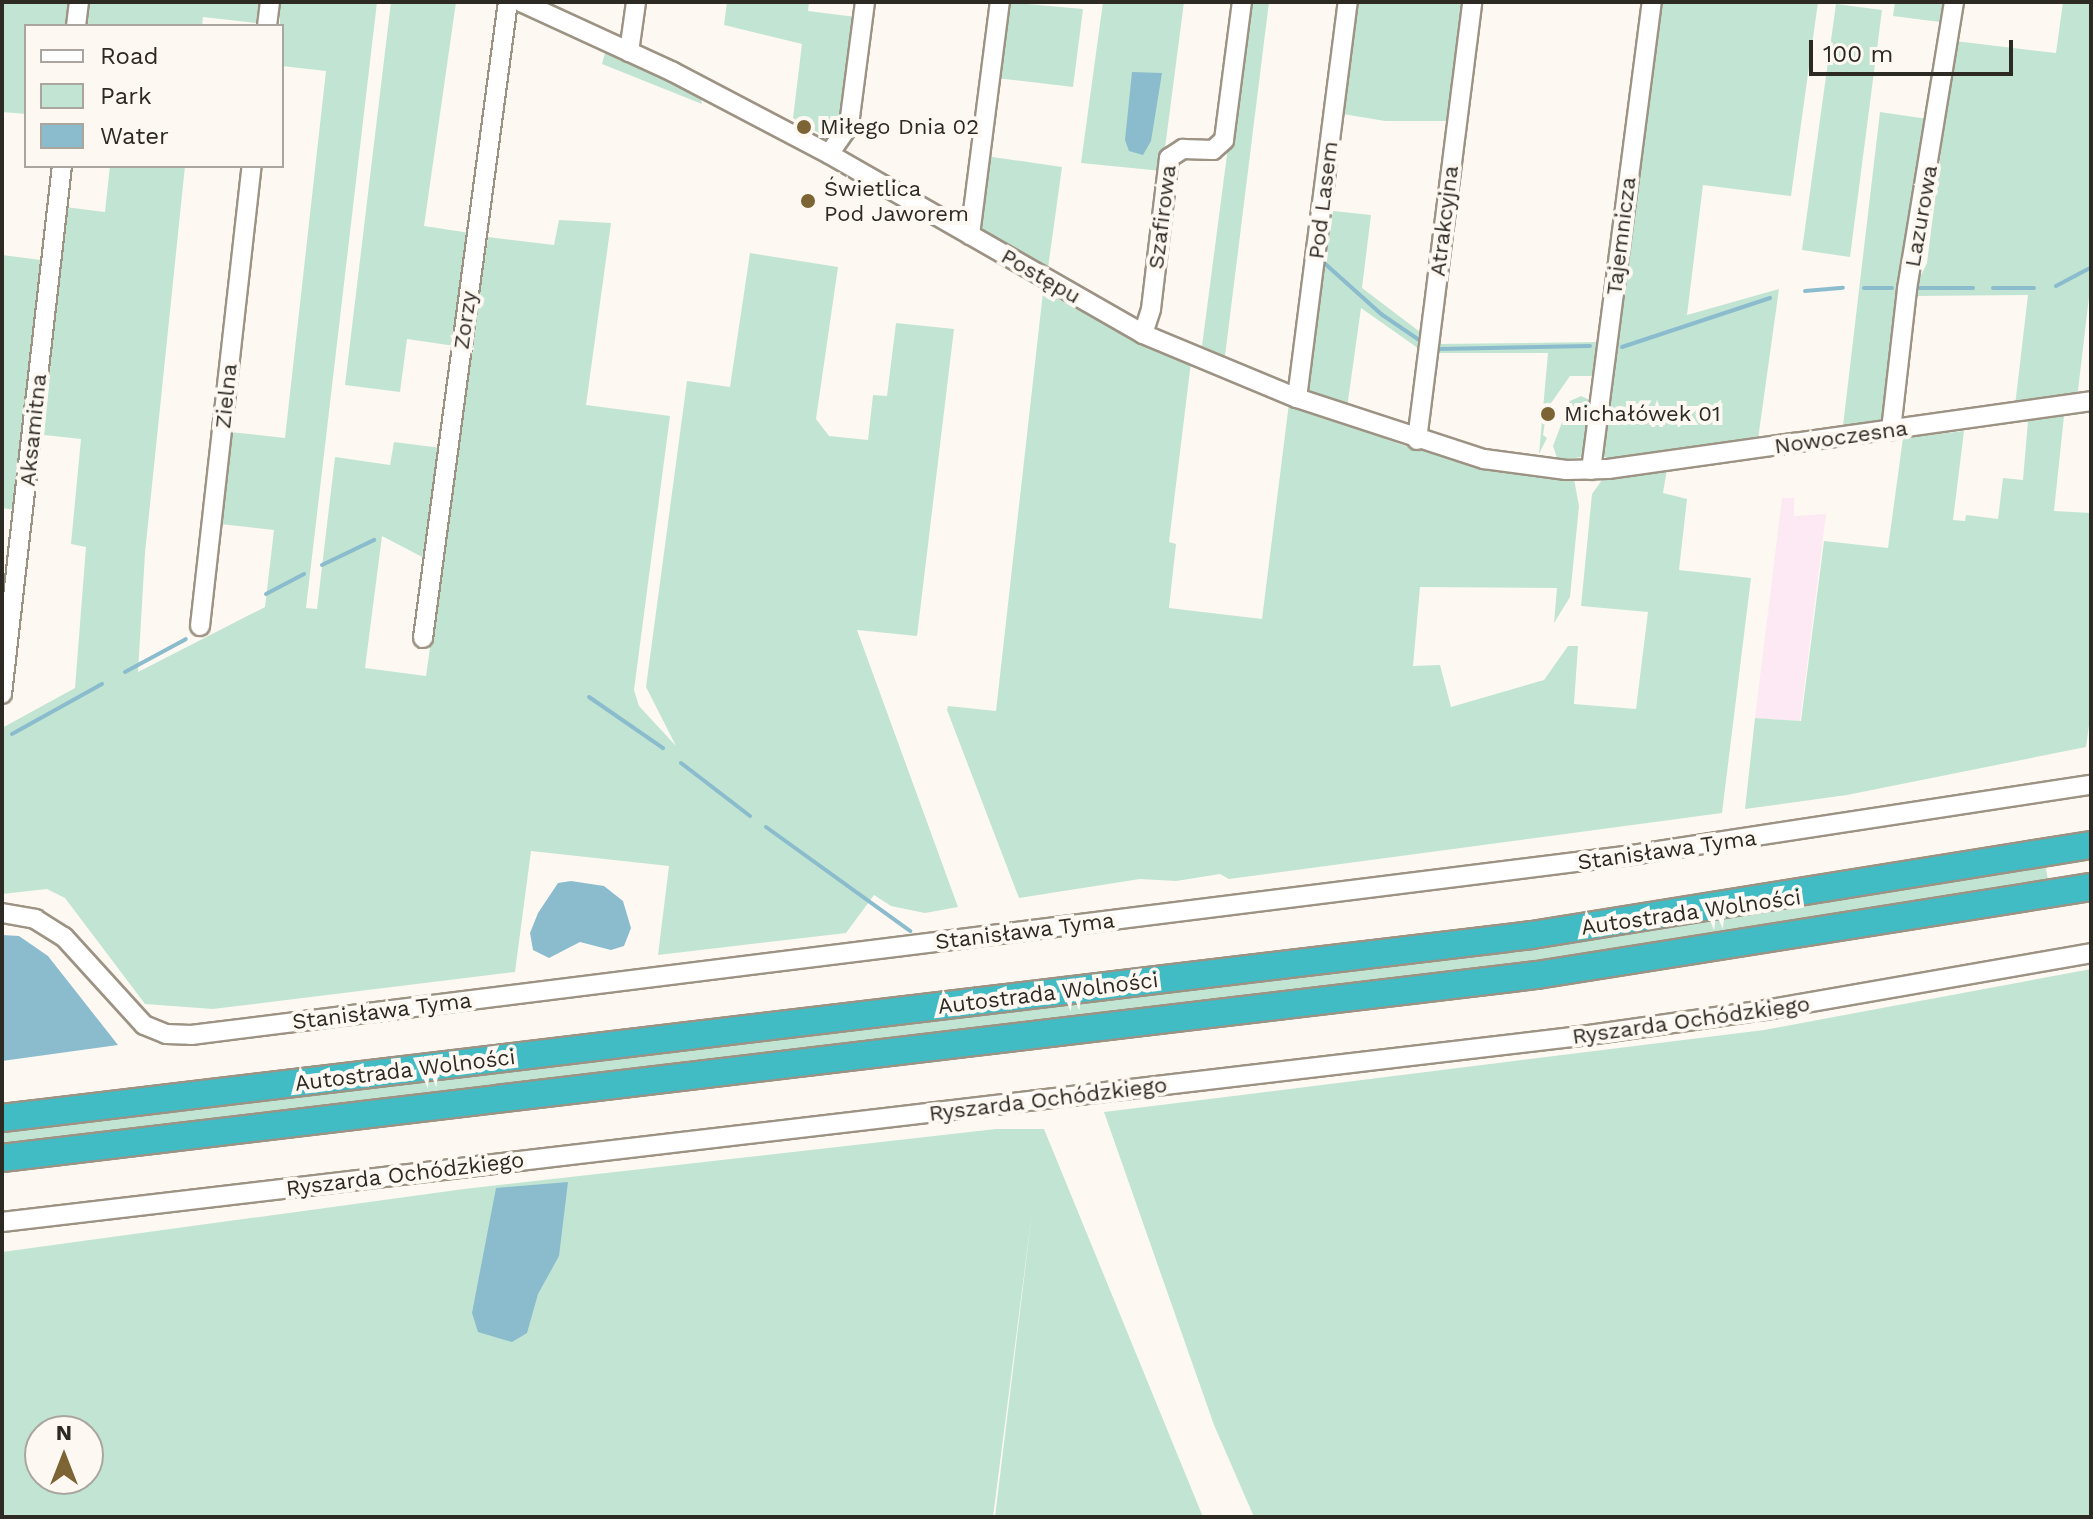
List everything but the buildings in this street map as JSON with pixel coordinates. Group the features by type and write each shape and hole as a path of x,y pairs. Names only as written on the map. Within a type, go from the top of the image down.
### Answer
{"highway":[{"name":"Autostrada Wolności","path":"2,1118 1532,935 2091,845"},
{"name":"Autostrada Wolności","path":"2,1158 1523,977 1738,947 2091,887"}],"street":[{"path":"76,24 79,2"},
{"path":"267,24 270,2"},
{"name":"Zorzy","path":"423,638 508,2"},
{"name":"Postępu","path":"521,2 629,52 829,154 1143,334 1297,398 1417,440 1484,459 1591,470"},
{"path":"629,52 636,2"},
{"path":"829,154 849,125 865,2"},
{"path":"970,235 1000,2"},
{"name":"Szafirowa","path":"1143,334 1151,309 1169,158 1183,149 1213,150 1224,140 1242,2"},
{"name":"Pod Lasem","path":"1297,398 1348,2"},
{"name":"Atrakcyjna","path":"1417,440 1472,2"},
{"name":"Tajemnicza","path":"1591,470 1652,2"},
{"name":"Lazurowa","path":"1891,430 1907,289 1954,2"},
{"name":"Aksamitna","path":"2,694 62,168"},
{"name":"Zielna","path":"200,626 252,168"},
{"name":"Nowoczesna","path":"1591,470 2091,401"},
{"name":"Stanisława Tyma","path":"2,913 35,919 64,937 119,1004 144,1025 166,1034 191,1035 1641,854 2091,785"},
{"name":"Ryszarda Ochódzkiego","path":"2,1222 1589,1035 1778,1008 2091,953"}],"shaded area":[{"path":"1782,498 1794,498 1794,516 1826,514 1800,721 1755,718"}],"green space":[{"path":"2,2 71,2 68,24 24,24 24,114 2,112"},
{"path":"88,2 259,2 256,23 203,17 202,24 85,24"},
{"path":"279,2 377,2 306,608 317,609 335,457 390,465 394,442 441,448 426,559 382,536 365,668 426,676 488,237 554,245 559,220 611,223 586,405 670,416 634,690 639,706 676,746 646,687 687,381 730,387 750,253 838,267 816,419 829,436 868,440 873,395 887,396 896,323 954,329 917,636 857,630 958,907 925,913 891,906 874,895 846,933 658,955 669,866 531,851 515,972 213,1009 145,1004 65,898 47,889 2,894 2,728 75,688 86,547 71,544 81,439 44,435 65,207 105,212 110,168 185,168 145,553 138,672 265,607 274,530 220,524 230,432 285,438 326,71 284,66 284,24 280,24"},
{"path":"391,2 456,2 424,226 470,233 455,346 407,339 400,392 345,385"},
{"path":"727,2 809,2 808,11 856,17 841,133 829,139 793,118 802,44 724,25"},
{"path":"1006,2 1083,9 1073,87 996,78"},
{"path":"1103,2 1184,2 1162,171 1081,163"},
{"path":"1247,2 1269,2 1225,356 1202,346"},
{"path":"1352,2 1467,2 1452,121 1385,121 1337,113"},
{"path":"1659,2 1818,2 1791,196 1703,185 1687,315 1779,289 1758,439 1616,461 1602,456"},
{"path":"1895,2 1943,2 1940,22 1893,16"},
{"path":"2063,2 2091,2 2091,280 2077,399 2015,406 2028,295 1911,296 1927,263 1955,41 2056,53"},
{"path":"1836,4 1882,10 1850,257 1802,250"},
{"path":"606,49 700,93 702,104 602,64"},
{"path":"1880,112 1928,119 1883,421 1843,426"},
{"path":"986,156 1062,167 1048,268 976,226"},
{"path":"1324,210 1371,215 1362,288 1424,335 1422,351 1361,308 1347,408 1302,392"},
{"path":"2,255 41,260 16,510 2,508"},
{"path":"1043,292 1191,362 1169,542 1176,544 1169,608 1262,619 1289,403 1405,446 1574,479 1579,506 1570,597 1554,623 1557,588 1420,587 1413,666 1440,665 1451,707 1544,680 1568,646 1578,646 1574,704 1636,709 1648,612 1581,606 1592,494 1602,480 1667,469 1663,493 1687,499 1679,570 1751,578 1722,813 1229,879 1220,874 1176,881 1140,879 1019,898 947,710 948,706 996,711"},
{"path":"1600,342 1593,376 1570,376 1547,409 1543,435 1547,438 1539,454 1548,353 1434,353 1435,344"},
{"path":"1581,396 1592,401 1586,456 1558,461 1553,446 1570,401"},
{"path":"2064,416 2054,511 2091,513 2091,711 2086,747 1847,795 1745,809 1755,718 1801,721 1824,541 1888,548 1903,438 1964,431 1953,520 1965,521 1966,515 1998,519 2003,478 2023,480 2028,421"},
{"path":"2045,863 2049,886 1678,946 2,1144 2,1132 232,1098"},
{"path":"2091,969 2091,1517 1254,1517 1214,1425 1104,1112 1764,1030"},
{"path":"996,1129 1044,1129 1203,1517 995,1517 1033,1205 993,1517 2,1517 2,1252 464,1189"}],"water":[{"path":"1132,72 1162,73 1151,141 1143,155 1129,151 1125,140"},
{"path":"571,881 604,886 623,901 631,928 624,946 611,950 580,942 549,958 533,950 530,933 538,913 558,883"},
{"path":"2,935 19,936 48,956 118,1045 2,1061"},
{"path":"568,1182 559,1256 538,1294 527,1333 512,1342 478,1332 472,1313 496,1188"}],"waterway":[{"path":"1322,261 1381,314 1422,342"},
{"path":"2056,286 2091,267"},
{"path":"1805,291 1843,288"},
{"path":"1864,288 1892,288"},
{"path":"1919,288 1973,288"},
{"path":"1993,288 2034,288"},
{"path":"1622,347 1770,298"},
{"path":"1438,349 1590,346"},
{"path":"322,565 374,540"},
{"path":"266,594 304,574"},
{"path":"125,672 186,639"},
{"path":"12,734 102,684"},
{"path":"589,697 663,748"},
{"path":"681,763 750,816"},
{"path":"766,827 910,931"}],"place":[{"name":"Miłego Dnia 02","path":"804,127"},
{"name":"Świetlica Pod Jaworem","path":"808,201"},
{"name":"Michałówek 01","path":"1548,414"}]}
